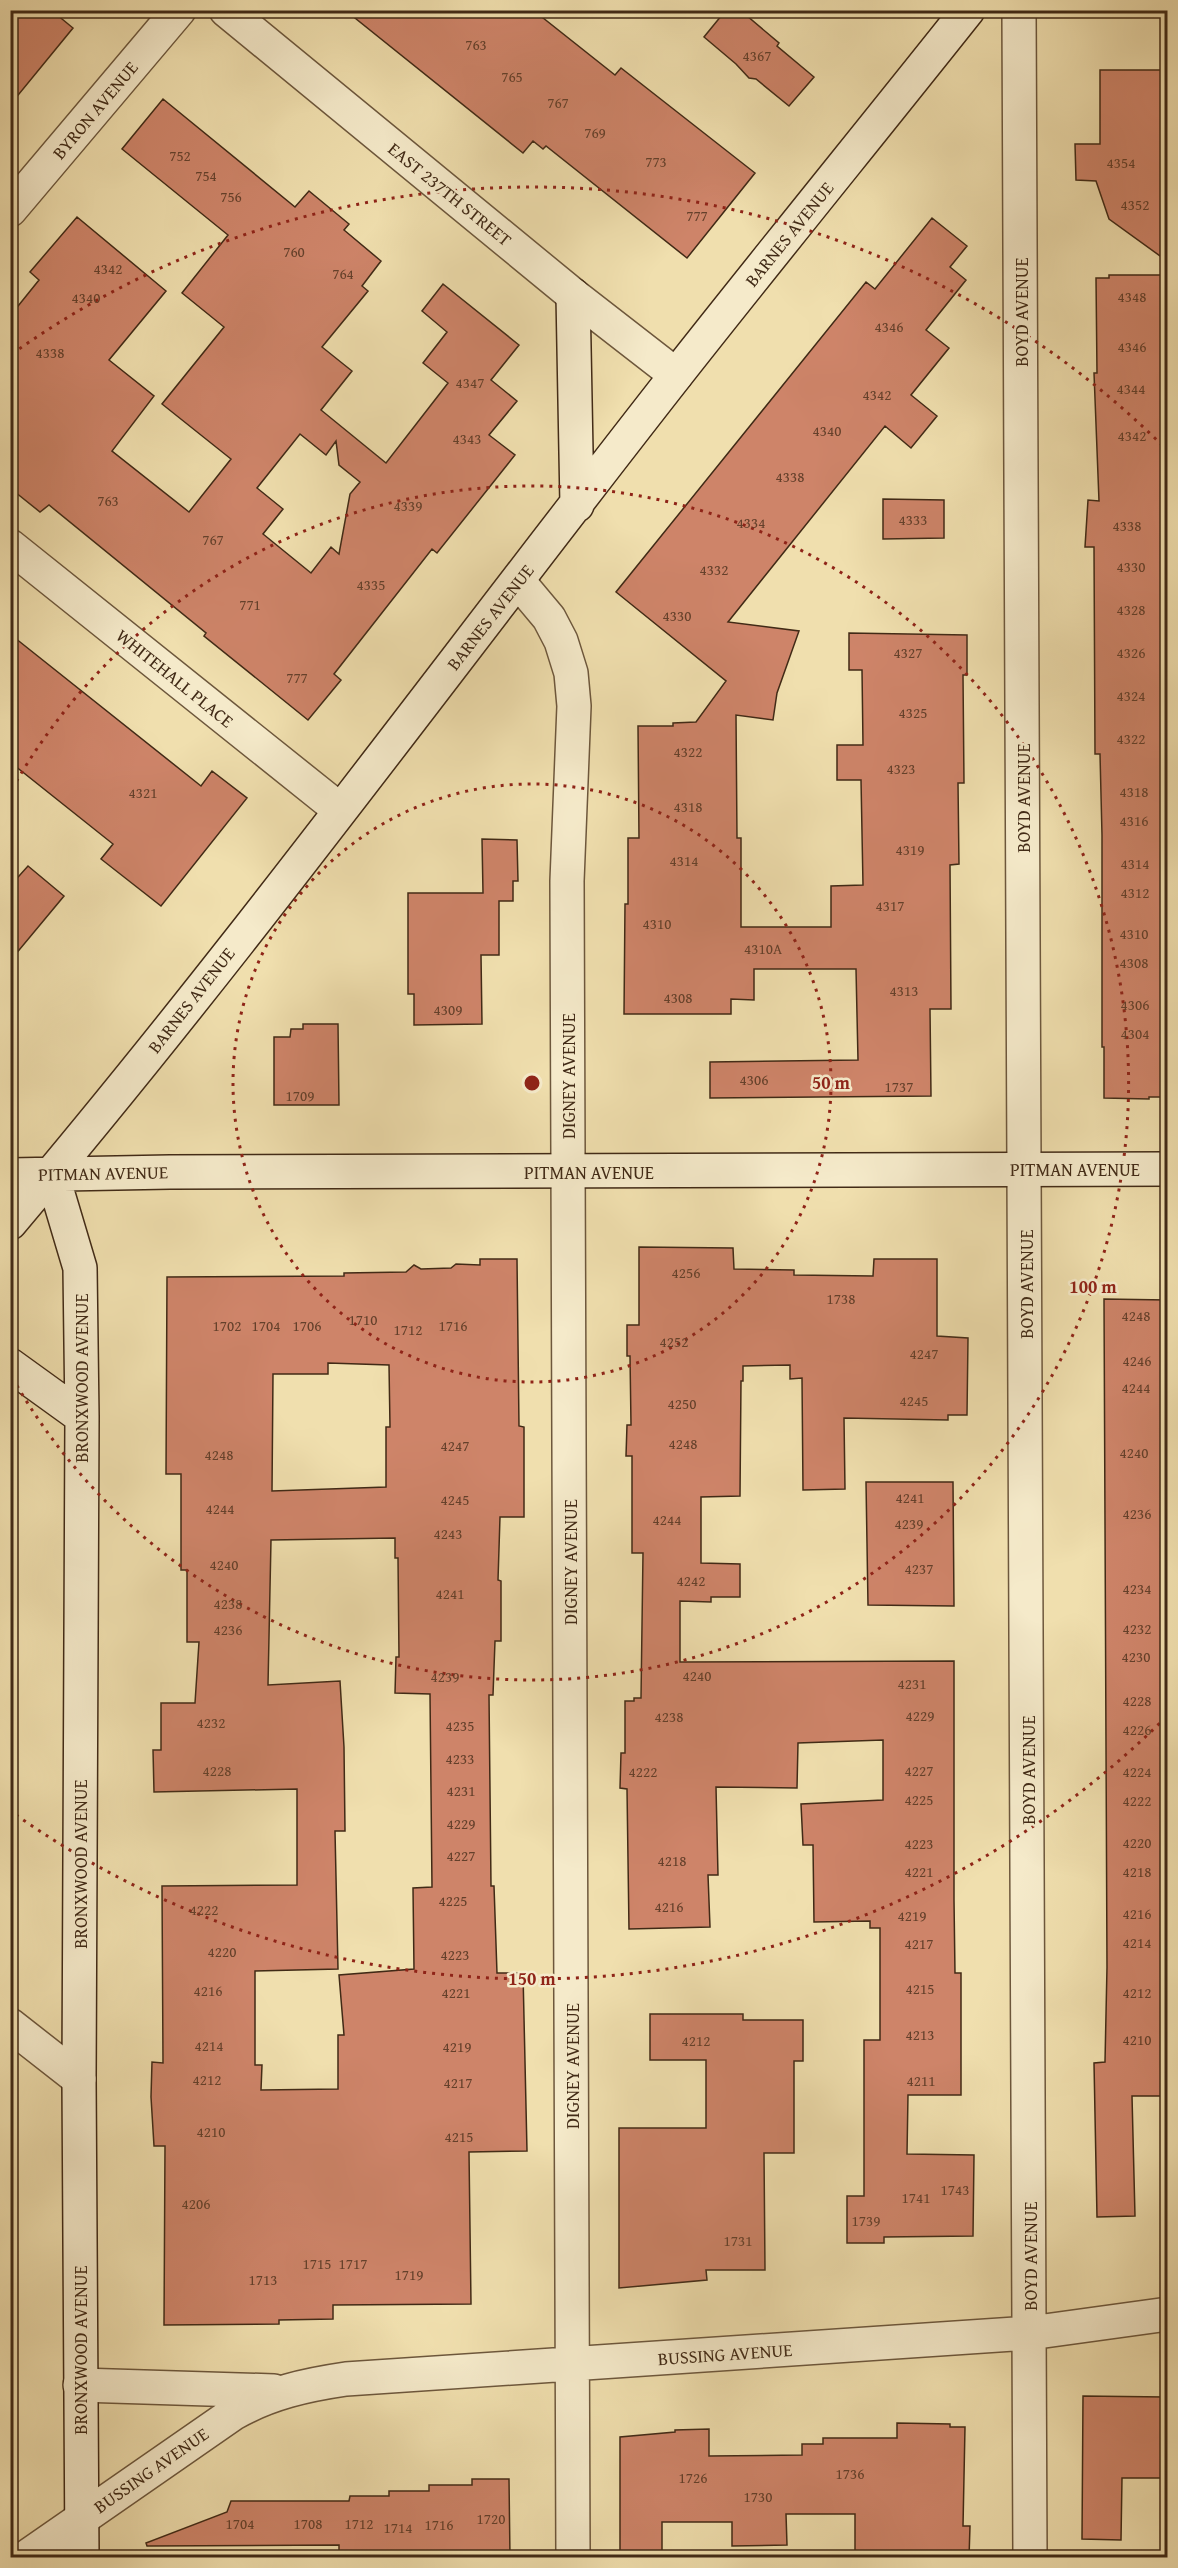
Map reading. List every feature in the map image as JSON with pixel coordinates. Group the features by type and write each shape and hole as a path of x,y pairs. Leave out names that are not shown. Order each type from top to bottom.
{"street":[{"name":"BYRON AVENUE","path":"10,210 179,10"},
{"name":"EAST 237TH STREET","path":"226,10 573,295 676,375"},
{"name":"BARNES AVENUE","path":"10,1222 52,1174 340,810 676,375 968,10"},
{"name":"BOYD AVENUE","path":"1019,10 1030,2558"},
{"path":"573,295 577,505"},
{"name":"WHITEHALL PLACE","path":"10,546 340,810"},
{"name":"DIGNEY AVENUE","path":"519,581 549,618 561,641 571,673 574,706 567,881 573,2558"},
{"name":"PITMAN AVENUE","path":"10,1175 1167,1168"},
{"name":"BRONXWOOD AVENUE","path":"52,1174 80,1268 82,1417 79,2079 82,2558"},
{"path":"10,1365 82,1417"},
{"path":"10,2025 79,2079"},
{"name":"BUSSING AVENUE","path":"80,2385 282,2391 346,2379 1030,2333 1167,2314"},
{"name":"BUSSING AVENUE","path":"25,2558 234,2413 282,2391"}],"building":[{"path":"10,10 51,10 73,28 10,105"},
{"path":"345,10 533,10 615,75 621,68 755,173 687,258 546,146 543,149 533,141 523,153"},
{"path":"726,10 740,10 779,43 777,46 814,77 789,106 756,79 749,78 704,37"},
{"path":"1100,70 1167,70 1167,261 1109,219 1096,181 1076,180 1075,144 1100,144"},
{"path":"163,99 295,207 309,191 349,224 344,230 381,261 362,286 368,291 322,347 352,371 321,410 386,463 448,383 423,363 447,332 422,311 443,284 519,345 491,380 517,401 489,435 515,455 437,553 432,549 334,674 341,680 308,720 49,505 40,512 10,488 10,316 39,280 30,272 77,217 166,291 109,360 154,396 112,451 189,512 231,459 162,404 224,327 182,293 228,235 122,149","holes":["300,434 326,455 336,441 339,465 360,482 350,494 339,554 331,547 311,573 263,534 283,509 257,488"]},
{"path":"932,218 967,246 950,267 966,280 926,330 949,348 911,395 937,416 911,448 885,426 728,622 799,631 777,693 773,720 736,715 737,838 741,838 741,927 831,927 831,886 863,885 861,780 837,780 837,745 863,745 862,670 849,670 849,633 967,635 967,675 963,675 964,783 958,783 959,864 950,865 951,1009 930,1009 931,1096 710,1098 710,1062 858,1060 856,969 754,969 754,1000 731,999 731,1014 624,1014 628,838 639,838 638,726 673,726 673,723 696,722 726,681 616,592 866,282 875,289"},
{"path":"1109,275 1167,275 1167,1048 1165,1048 1165,1097 1149,1097 1149,1099 1104,1098 1102,835 1100,754 1095,754 1094,547 1085,547 1088,500 1099,501 1094,373 1097,373 1096,278 1109,278"},
{"path":"883,499 944,500 944,538 883,539"},
{"path":"10,634 201,786 212,771 247,798 161,906 101,859 113,844 10,762"},
{"path":"482,839 517,840 518,881 513,881 513,901 499,901 499,955 481,955 482,1024 414,1025 414,994 408,994 408,893 483,893"},
{"path":"28,866 64,896 10,961 10,886"},
{"path":"303,1024 338,1024 339,1105 274,1105 274,1037 290,1037 291,1029 303,1029"},
{"path":"639,1247 733,1248 734,1269 794,1270 794,1275 873,1276 874,1259 937,1259 937,1336 968,1338 967,1415 948,1415 948,1420 844,1418 845,1489 803,1490 802,1378 790,1379 790,1365 743,1366 740,1496 701,1497 701,1563 740,1564 740,1597 711,1597 711,1602 680,1601 680,1662 954,1661 955,1973 961,1973 961,2095 908,2095 907,2154 974,2155 973,2236 884,2237 884,2243 847,2243 847,2196 864,2196 864,2040 880,2040 880,1928 870,1928 870,1921 814,1922 813,1845 803,1845 801,1804 883,1800 883,1740 798,1743 797,1788 716,1787 718,1875 708,1875 710,1927 629,1929 627,1789 620,1788 621,1753 625,1753 625,1701 641,1698 643,1553 632,1553 632,1456 626,1456 627,1425 631,1425 627,1325 639,1325"},
{"path":"480,1259 517,1259 519,1426 524,1427 524,1517 500,1517 498,1580 501,1581 501,1641 495,1641 493,1695 489,1695 491,1886 494,1886 497,1973 523,1973 527,2151 469,2152 471,2304 333,2305 333,2319 279,2320 279,2324 164,2325 165,2146 154,2146 151,2097 152,2062 163,2063 162,1886 297,1885 297,1789 154,1792 153,1750 161,1750 161,1703 195,1703 199,1642 187,1642 187,1570 181,1570 181,1474 166,1474 167,1277 344,1276 344,1273 406,1272 414,1265 421,1269 451,1268 456,1264 480,1265","holes":["328,1363 389,1365 390,1427 386,1427 386,1487 272,1491 273,1374 328,1374","395,1538 395,1558 398,1558 399,1657 396,1657 395,1693 430,1694 432,1887 413,1888 414,1969 339,1975 344,2035 338,2035 338,2089 261,2090 262,2065 255,2065 255,1971 338,1969 335,1831 345,1831 340,1681 268,1685 271,1540"]},
{"path":"1104,1299 1167,1300 1167,1397 1163,1397 1162,1500 1167,1501 1167,2055 1161,2055 1162,2096 1132,2096 1135,2216 1097,2217 1094,2063 1105,2062 1107,1967"},
{"path":"866,1482 953,1482 954,1606 868,1605"},
{"path":"650,2014 743,2014 743,2020 803,2020 803,2061 794,2061 794,2153 764,2153 765,2270 706,2270 707,2280 619,2288 619,2128 706,2128 706,2060 650,2060"},
{"path":"1083,2396 1165,2397 1165,2478 1122,2478 1121,2540 1082,2539"},
{"path":"897,2423 950,2424 950,2427 965,2427 963,2526 970,2526 969,2558 855,2558 855,2514 786,2514 787,2545 732,2546 732,2522 662,2522 662,2558 620,2558 620,2437 675,2432 675,2430 709,2429 709,2456 802,2455 802,2444 823,2444 823,2438 897,2438"},
{"path":"472,2479 509,2479 510,2558 339,2558 339,2545 147,2546 146,2543 227,2512 231,2501 349,2501 350,2496 389,2496 389,2491 429,2491 429,2485 472,2485"}]}
